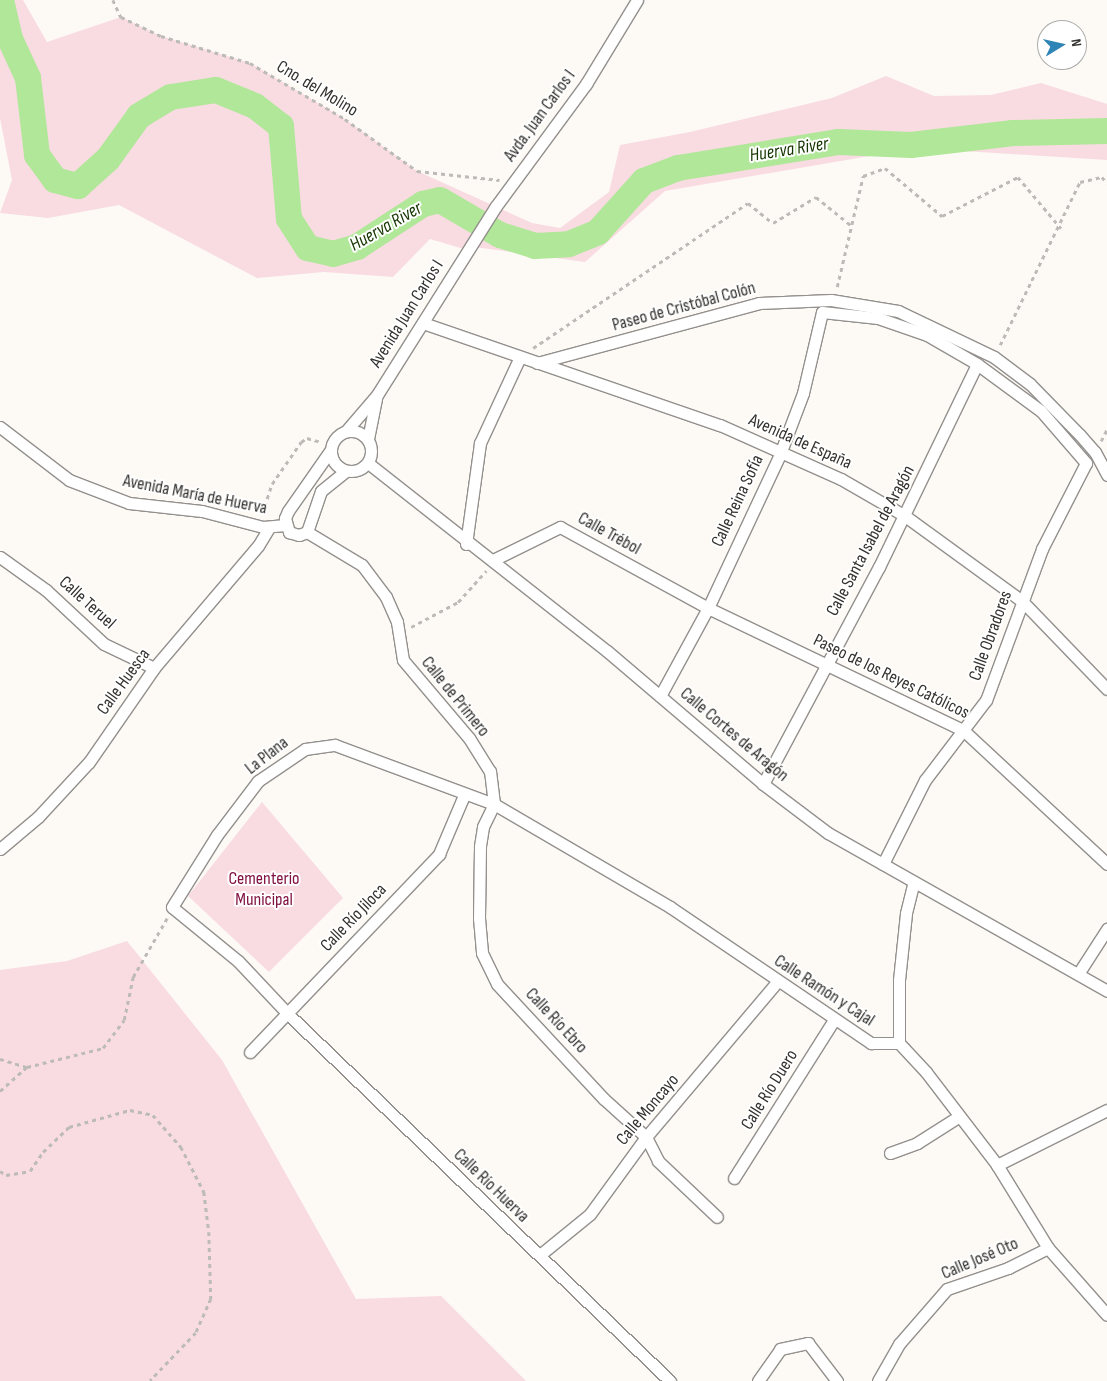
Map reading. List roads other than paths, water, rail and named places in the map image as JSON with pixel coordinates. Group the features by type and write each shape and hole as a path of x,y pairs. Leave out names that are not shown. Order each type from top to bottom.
{"street":[{"name":"Avda. Juan Carlos I","path":"467,250 496,206 586,84 637,0"},
{"name":"Avenida Juan Carlos I","path":"346,431 377,395 467,250"},
{"name":"Paseo de Cristóbal Colón","path":"537,363 759,303 831,300 898,311 994,357 1055,407 1095,452 1107,475"},
{"name":"Calle Reina Sofía","path":"660,696 708,608 780,454 803,393 822,312 878,318 927,334 977,364"},
{"name":"Avenida de España","path":"423,323 720,425 780,454 841,479 905,516 1022,601 1107,689"},
{"path":"466,544 480,443 520,357"},
{"name":"Calle Obradores","path":"883,864 925,780 986,700 1042,549 1086,463 1041,410 977,364"},
{"name":"Calle Santa Isabel de Aragón","path":"763,784 905,516 977,364"},
{"name":"Avenida Juan Carlos I","path":"368,440 377,395"},
{"name":"Avenida María de Huerva","path":"0,427 69,480 129,503 202,511 264,527 285,524"},
{"path":"285,524 288,511 330,451 337,436 346,431 354,431 368,440 372,451 368,463 358,471 346,471 333,462 330,451"},
{"name":"Calle Cortes de Aragón","path":"368,463 466,544 493,560 660,696 763,784 828,833 1107,991"},
{"path":"307,532 321,491 346,471"},
{"name":"Calle de Primero","path":"285,524 294,534 307,532 353,558 370,573 393,610 403,660 469,738 490,771 494,804"},
{"name":"Calle Huesca","path":"0,849 38,817 89,762 154,668 258,546 264,527"},
{"name":"Calle Trébol","path":"493,560 560,527 708,608"},
{"name":"Calle Teruel","path":"0,557 46,590 104,644 154,668"},
{"name":"Paseo de los Reyes Católicos","path":"708,608 963,730 1107,864"},
{"name":"La Plana","path":"172,907 217,835 258,781 304,749 335,745 464,795 494,804"},
{"name":"Calle Río Jiloca","path":"250,1052 439,854 464,795"},
{"name":"Calle Ramón y Cajal","path":"494,804 670,907 777,982 870,1042 899,1043"},
{"name":"Calle Río Ebro","path":"494,804 483,827 480,847 482,953 498,984 604,1099 646,1137 658,1161 718,1217"},
{"path":"914,882 906,913 900,970 899,1043 926,1072 958,1117 997,1165 1048,1248 1107,1315"},
{"name":"Calle Río Huerva","path":"172,907 238,961 288,1014 512,1231 541,1254 670,1381"},
{"path":"1078,974 1107,929"},
{"name":"Calle Moncayo","path":"541,1254 590,1214 646,1137 777,982"},
{"name":"Calle Río Duero","path":"734,1178 834,1020"},
{"path":"997,1165 1107,1110"},
{"path":"890,1154 917,1143 958,1117"},
{"name":"Calle José Oto","path":"878,1381 913,1325 947,1289 1008,1268 1048,1248"},
{"path":"758,1381 780,1349 808,1343 837,1381"}],"waterway":[{"name":"Huerva River","path":"1,0 10,39 28,78 37,155 55,180 78,186 108,159 139,116 171,97 216,90 255,106 281,126 289,219 308,248 333,254 357,247 423,204 440,200 500,235 535,246 569,244 598,232 644,181 678,168 839,142 911,145 1013,133 1107,131"}],"park label":[{"name":"Cementerio Municipal","path":"264,890"}]}
